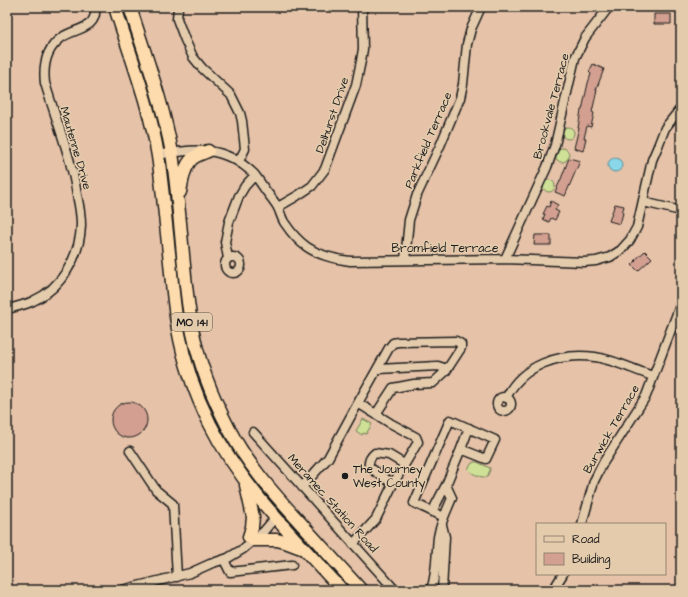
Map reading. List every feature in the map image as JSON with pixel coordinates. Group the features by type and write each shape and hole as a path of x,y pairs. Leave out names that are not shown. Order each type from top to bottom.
{"highway":[{"name":"MO 141","path":"115,7 148,112 157,155 178,329 191,378 199,401 222,446 246,482 275,518 342,590"},
{"name":"MO 141","path":"130,7 162,110 172,152 189,308 195,339 217,406 241,450 256,471 287,508 361,590"},
{"path":"178,201 183,177 189,162 198,155 208,151"},
{"path":"246,482 252,517 251,539 277,540 304,549"}],"street":[{"name":"Mautenne Drive","path":"7,309 21,306 33,301 49,291 68,270 79,243 81,225 80,208 73,174 45,83 44,74 47,56 55,44 61,37 92,23 96,11 95,7"},
{"path":"178,7 177,19 193,57 202,68 231,95 240,113 245,149 239,161"},
{"name":"Delhurst Drive","path":"278,207 312,186 326,169 356,85 363,49 362,7"},
{"name":"Parkfield Terrace","path":"405,260 409,220 417,195 460,98 467,44 471,29 481,7"},
{"name":"Brookvale Terrace","path":"505,259 547,167 555,145 575,58 585,38 609,7"},
{"name":"Bromfield Terrace","path":"157,155 198,150 229,156 239,161 254,175 278,207 284,222 296,238 306,247 320,254 334,258 350,261 505,259 584,262 596,261 610,257 621,250 630,240 637,227 652,160 665,128 681,108"},
{"path":"228,258 225,242 229,222 239,196 254,175"},
{"path":"643,202 681,211"},
{"name":"Burwick Terrace","path":"582,523 594,481 603,463 646,396 681,303"},
{"path":"302,487 328,458 393,343 456,341 461,344 461,348 447,369 433,383 414,384 393,388 376,414"},
{"path":"506,398 513,385 526,373 535,367 563,357 596,357 609,360 653,376"},
{"path":"378,369 438,366 447,369"},
{"path":"353,544 376,519 393,484 418,442 416,438 358,403"},
{"path":"442,590 445,537 443,521 432,512 414,503 450,420 495,440 486,459 461,449"},
{"path":"432,512 446,485 469,428"},
{"name":"Meramec Station Road","path":"253,432 395,590"},
{"path":"130,450 156,490 173,504 177,577"},
{"path":"393,484 369,467 368,463 371,457 375,453 389,455 404,464"},
{"path":"432,590 436,570 438,536 452,498 446,485"},
{"path":"122,590 155,586 210,564 264,531 275,518 287,508"},
{"path":"210,564 224,560 243,549 251,539"},
{"path":"224,560 230,572 292,565"},
{"path":"553,590 562,575"}],"green space":[{"path":"568,127 572,129 574,133 572,137 568,139 564,137 562,133 564,129"},
{"path":"562,148 567,150 569,155 567,160 562,162 557,160 555,155 557,150"},
{"path":"551,180 554,181 554,191 547,192 544,191 543,184 544,181"},
{"path":"363,419 372,424 366,434 363,433 362,435 356,431"},
{"path":"474,462 490,468 487,477 477,475 468,469"}],"water":[{"path":"615,158 620,160 622,165 620,170 615,172 610,170 608,165 610,160"}],"building":[{"path":"654,14 671,14 671,24 654,24"},
{"path":"593,64 604,69 596,90 592,112 594,113 591,127 587,126 583,151 574,148 579,128 581,110 591,74 589,72"},
{"path":"569,158 580,161 565,196 555,192"},
{"path":"551,201 558,205 555,210 559,212 555,220 551,218 549,222 543,219 545,214 543,214 547,206 549,207"},
{"path":"615,204 624,206 620,224 609,221"},
{"path":"535,235 551,235 551,245 534,245"},
{"path":"645,251 652,258 638,271 632,265 636,261 635,260"},
{"path":"133,402 142,407 146,413 146,427 142,433 133,438 125,438 116,433 112,427 111,416 116,407 122,403"}],"place":[{"name":"The Journey West County","path":"345,476"}]}
